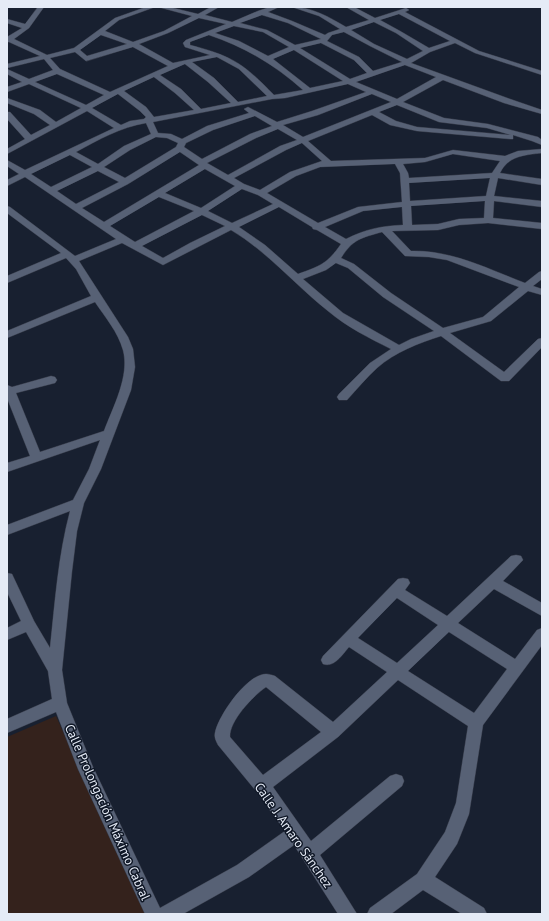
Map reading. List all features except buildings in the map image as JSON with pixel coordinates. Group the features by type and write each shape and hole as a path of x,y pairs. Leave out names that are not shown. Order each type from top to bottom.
{"street":[{"path":"8,39 27,27 41,7"},
{"path":"7,66 76,50 117,19 152,7"},
{"path":"161,7 265,31 295,47 349,82 442,120 488,126 538,141"},
{"path":"76,50 86,59 135,44 176,27 216,7"},
{"path":"272,97 253,77 230,60 187,46 186,43 232,23 276,7"},
{"path":"295,7 321,15 372,45 442,77 542,112"},
{"path":"349,7 398,32 428,51"},
{"path":"269,58 295,47 324,39 330,34 402,11 477,52 542,74"},
{"path":"260,12 290,22 324,39 352,55 368,67 372,75"},
{"path":"7,21 27,27"},
{"path":"176,27 234,40 269,58 309,91"},
{"path":"100,32 135,44 156,54 173,66"},
{"path":"8,39 39,52 46,57 57,71 110,95"},
{"path":"7,183 133,122 178,116 236,103 285,96 349,82 407,62 428,51 455,40"},
{"path":"7,152 110,95 173,66 186,61 218,55"},
{"path":"186,61 211,80 236,103 303,140 328,163"},
{"path":"7,71 28,83 104,116 120,128"},
{"path":"7,90 57,71"},
{"path":"156,75 178,91 199,111"},
{"path":"228,178 283,148 397,102 442,77"},
{"path":"119,91 143,109 149,119 155,135"},
{"path":"104,226 158,194 203,164 253,136 372,92"},
{"path":"7,100 37,112 55,125"},
{"path":"373,112 393,123 417,129 538,141"},
{"path":"7,114 30,139"},
{"path":"76,207 125,182 181,145 210,128 256,114"},
{"path":"538,141 542,133"},
{"path":"50,190 97,168 128,148 155,135 168,136 203,164 241,186 261,192 316,227 346,243"},
{"path":"261,192 293,174 319,164 425,160 453,152 507,159 521,154 542,151"},
{"path":"71,152 97,168 125,182"},
{"path":"488,220 494,175 507,159"},
{"path":"398,161 404,173 408,228"},
{"path":"7,162 123,239 163,262 193,245 278,204"},
{"path":"404,181 494,175 542,182"},
{"path":"135,246 202,211 241,186"},
{"path":"158,194 202,211 232,226 252,239 337,313 365,332 399,349"},
{"path":"316,227 361,209 407,204 491,198 542,204"},
{"path":"7,209 70,257 80,268 123,337 130,358 130,367 125,390 110,433 95,469 78,503 65,571 55,670"},
{"path":"296,278 323,268 335,259 346,243 362,235 385,229 438,227 459,222 488,220 542,226"},
{"path":"385,229 408,254 434,254 467,262 526,287 542,292"},
{"path":"7,280 123,239"},
{"path":"335,259 351,266 387,295 506,378 542,341"},
{"path":"343,397 374,365 399,349 415,341 487,319 542,274"},
{"path":"7,335 97,297"},
{"path":"36,457 8,391 52,380"},
{"path":"7,468 110,433"},
{"path":"7,530 78,503"},
{"path":"262,786 333,732 516,560"},
{"name":"Calle Prolongación Máximo Cabral","path":"7,578 28,624 55,670 60,704 86,769 154,914"},
{"path":"494,582 542,610"},
{"path":"328,660 399,587 449,624 517,668"},
{"path":"7,634 28,624"},
{"path":"376,914 423,880 451,838 461,814 476,723 542,634"},
{"path":"348,639 476,723"},
{"name":"Calle J. Amaro Sánchez","path":"333,732 270,681 266,680 260,682 230,715 221,732 223,740 262,786 296,833 348,914"},
{"path":"7,726 60,704"},
{"path":"309,853 396,781"},
{"path":"166,914 243,872 296,833"},
{"path":"423,880 478,914"}],"shaded area":[{"path":"56,716 145,914 7,914 7,737"}]}
